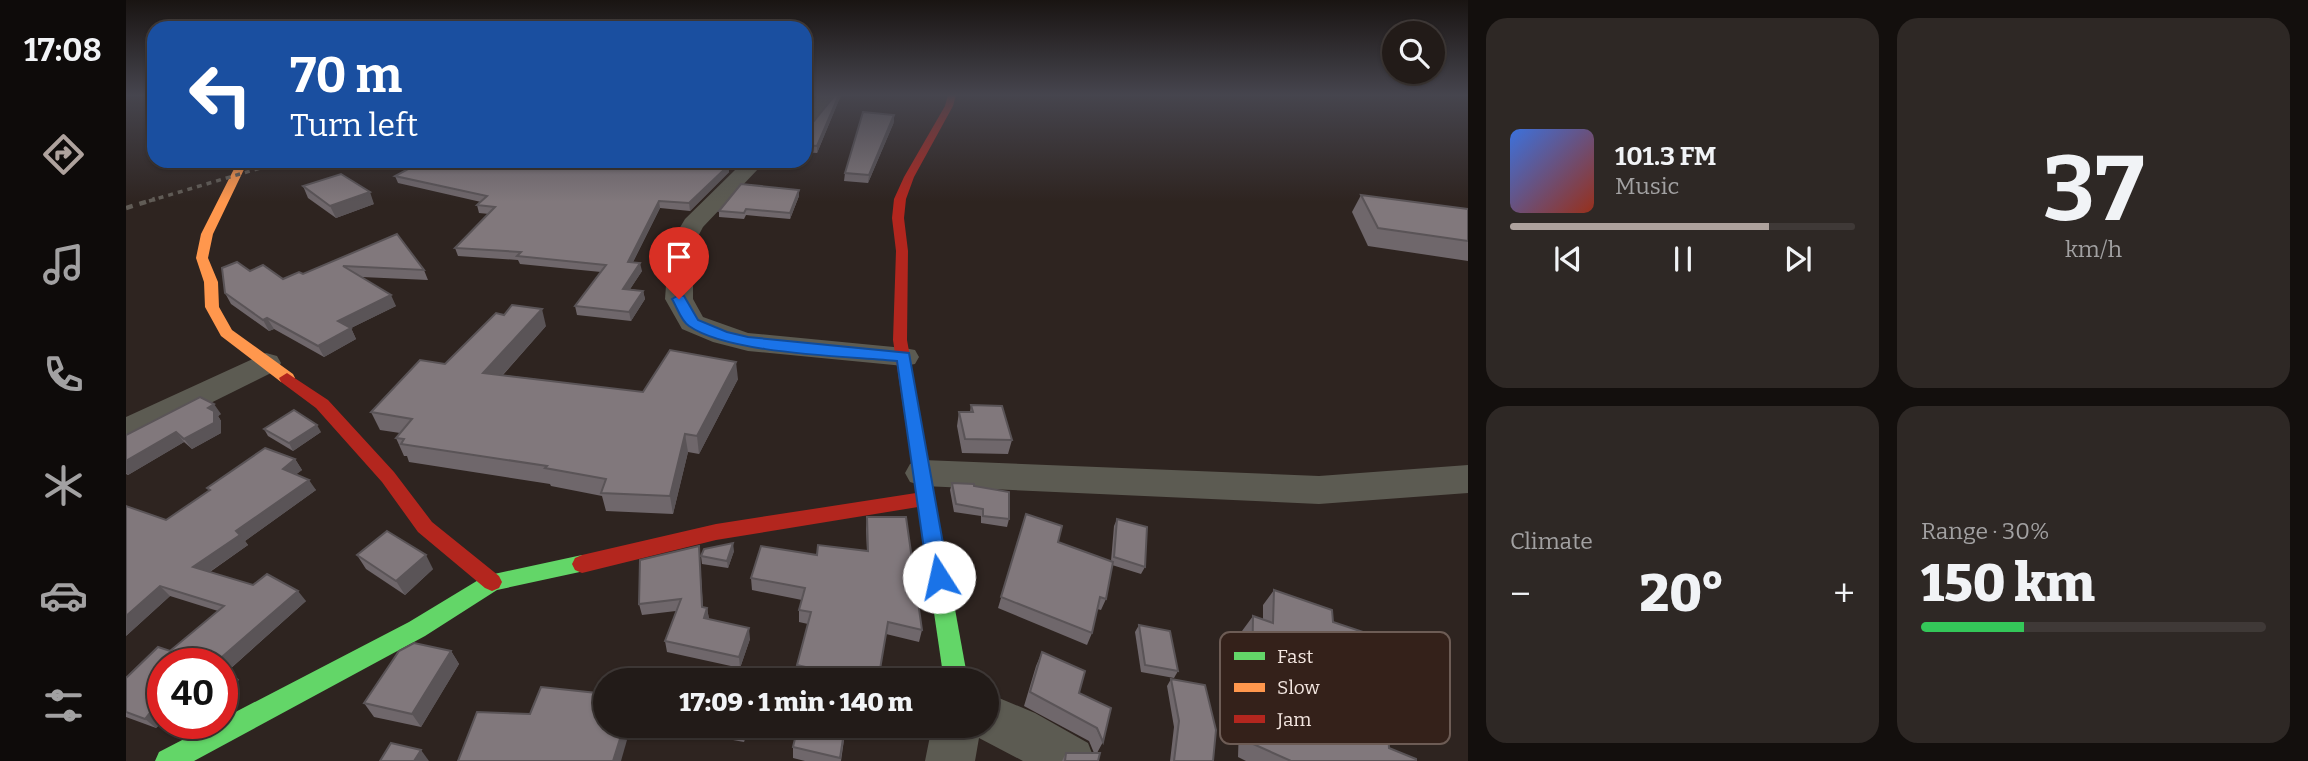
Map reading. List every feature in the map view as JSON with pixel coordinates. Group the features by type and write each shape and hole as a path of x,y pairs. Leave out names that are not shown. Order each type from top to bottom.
{"street":[{"path":"935,131 909,177 901,199 898,218 902,251 900,340 954,668"},
{"path":"240,168 208,234 202,258 211,282 212,307 226,333 322,404 388,477 425,527 492,582"},
{"path":"755,168 694,223 681,246 679,299 692,323 723,336 748,342 904,356"},
{"path":"126,432 266,363"},
{"path":"167,761 417,629 492,582 517,579 716,531 924,486 1319,490 1468,479"},
{"path":"999,722 1018,730 1070,761"},
{"path":"950,761 955,738"}],"building":[{"path":"812,131 824,131 817,146 812,146"},
{"path":"858,131 888,131 869,175 845,173"},
{"path":"410,168 726,168 689,203 659,201 628,262 640,263 623,289 643,291 629,312 575,306 606,265 517,256 521,252 455,248 495,207 477,205 487,196 395,176"},
{"path":"341,174 370,192 330,206 303,186"},
{"path":"741,184 799,190 790,213 746,209 744,213 719,211"},
{"path":"1361,195 1468,209 1468,241 1378,228"},
{"path":"397,234 424,270 343,266 391,295 338,321 351,328 318,346 267,318 263,320 225,293 222,268 237,262 250,271 263,265 283,279 299,272 303,274"},
{"path":"512,305 542,309 483,373 643,392 670,350 736,362 697,436 685,434 670,496 601,493 606,479 545,468 547,466 401,444 404,439 396,438 412,419 371,412 420,360 445,364 496,313 504,315"},
{"path":"200,397 214,404 208,408 214,411 214,423 184,439 176,432 126,461 126,435"},
{"path":"971,405 1002,406 1012,440 965,439 959,412 973,412"},
{"path":"294,410 317,425 289,443 264,429"},
{"path":"265,448 295,459 283,469 309,480 236,531 240,535 193,567 253,585 267,574 298,591 232,648 174,648 224,606 160,586 126,616 126,506 166,520 210,490 207,488"},
{"path":"952,483 974,484 1009,492 1009,519 983,516 983,509 956,504"},
{"path":"1026,514 1062,526 1058,542 1113,562 1106,599 1100,597 1092,633 1001,597"},
{"path":"867,517 906,517 922,630 888,622 880,668 810,668 797,665 811,612 799,610 805,588 751,578 761,546 817,555 818,545 868,551"},
{"path":"1117,519 1147,527 1145,567 1114,557"},
{"path":"387,531 426,555 396,581 357,555"},
{"path":"733,543 727,561 701,556 704,549"},
{"path":"699,546 702,607 707,608 704,618 749,628 739,657 665,641 681,599 639,604 640,560"},
{"path":"1274,590 1332,610 1333,622 1363,632 1253,632 1253,616 1273,623"},
{"path":"1139,625 1170,631 1178,671 1145,665"},
{"path":"414,643 451,651 412,714 364,703 399,651"},
{"path":"1042,652 1085,671 1079,693 1111,708 1103,742 1097,728 1030,692"},
{"path":"147,658 145,719 126,712 126,678"},
{"path":"1171,679 1205,685 1216,730 1213,761 1174,761 1179,721"},
{"path":"541,687 593,693 593,738 620,738 613,761 458,761 477,712 530,714"},
{"path":"795,738 843,738 840,758 793,747"},
{"path":"391,743 421,750 414,761 380,761"},
{"path":"1253,744 1389,744 1389,748 1416,759 1416,761 1291,761"},
{"path":"1066,753 1100,753 1098,761 1065,761"}],"railway":[{"path":"149,201 260,168"},
{"path":"126,208 155,199"}],"traffic: fast":[{"path":"168,761 417,629 492,582 582,564"},
{"path":"937,565 954,668"}],"traffic: slow":[{"path":"240,168 207,234 202,258 211,282 212,307 226,333 287,378"}],"traffic: jam":[{"path":"935,131 909,177 900,199 898,218 902,251 900,340 937,565"},
{"path":"287,378 322,404 388,477 425,527 492,582"},
{"path":"582,564 716,532 926,499"}],"route":[{"path":"679,299 692,323 723,336 748,342 904,356 939,577"}]}
